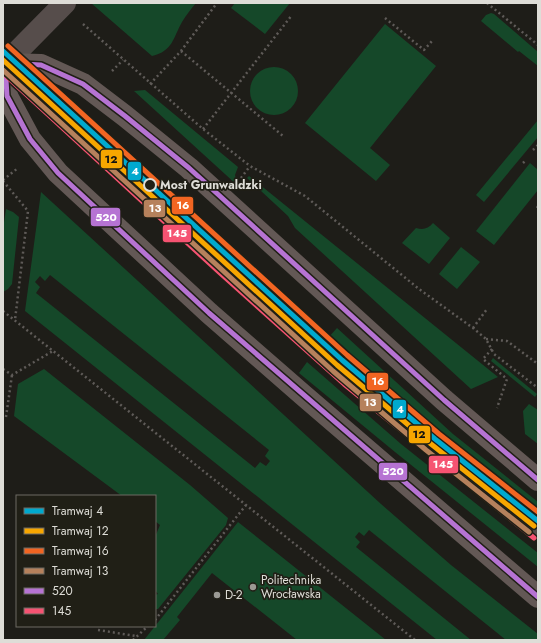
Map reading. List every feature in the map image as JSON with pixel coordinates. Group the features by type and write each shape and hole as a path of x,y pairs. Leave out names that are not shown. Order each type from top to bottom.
{"main road":[{"path":"538,480 444,400 320,289 189,168 125,116 83,84 41,65 4,64 7,96 30,139 58,173 209,313 538,597"}],"street":[{"path":"4,64 65,3"}],"lane":[{"path":"4,64 220,263 349,379 538,533"}],"path":[{"path":"150,84 181,51 217,3"},
{"path":"487,3 538,46"},
{"path":"203,129 292,15"},
{"path":"385,18 424,50 432,41"},
{"path":"79,21 203,129 250,166 304,196 419,289 486,339 494,354 538,388"},
{"path":"181,51 283,136"},
{"path":"110,73 123,60"},
{"path":"534,150 538,145"},
{"path":"523,163 526,160"},
{"path":"15,320 28,211 3,181 20,166"},
{"path":"472,328 487,309"},
{"path":"3,310 415,640"},
{"path":"486,339 507,341 538,364"},
{"path":"492,349 483,359 507,380 494,413"},
{"path":"12,375 53,351"},
{"path":"3,368 12,375"},
{"path":"6,417 12,375"},
{"path":"156,618 246,505"},
{"path":"133,640 147,627"},
{"path":"98,630 136,636"}],"green space":[{"path":"91,3 196,3 184,19 172,43 164,51 152,56"},
{"path":"235,3 290,3 265,34 231,8"},
{"path":"491,13 538,52 538,66 519,51 518,52 481,21 486,15"},
{"path":"385,24 436,66 370,148 390,165 376,181 305,123"},
{"path":"274,67 283,69 291,74 296,82 298,91 296,100 291,108 283,113 274,115 265,113 257,108 252,100 250,91 252,82 257,74 265,69"},
{"path":"145,90 238,167 235,175 237,185 134,91"},
{"path":"538,120 538,137 484,202 476,195"},
{"path":"530,163 538,170 538,190 494,245 476,231"},
{"path":"249,176 498,377 471,389 295,228 288,216 247,178"},
{"path":"41,192 381,504 451,565 538,634 538,640 506,640 369,530 364,536 359,532 355,537 360,542 356,547 471,640 437,640 25,311","holes":["50,275 269,450 265,456 270,461 266,466 260,462 255,468 36,293 40,287 35,282 40,276 45,281"]},
{"path":"6,209 19,217 12,284 3,292 3,229"},
{"path":"433,223 450,238 429,264 402,243 416,228 421,229 429,227"},
{"path":"461,247 480,262 457,289 439,274"},
{"path":"337,328 453,434 538,502 538,512 423,420 327,339"},
{"path":"493,358 537,394 535,397 491,361"},
{"path":"307,362 401,444 538,553 538,567 299,373"},
{"path":"44,369 190,485 228,518 226,525 158,609 156,609 156,595 158,594 156,591 156,535 160,525 156,522 156,495 121,495 14,416 18,384"},
{"path":"529,404 538,410 538,444 525,434 523,411"},
{"name":"Politechnika Wrocławska","path":"238,522 386,640 297,640 212,573 177,617 180,620 163,640 144,640 154,627 156,627 156,625"}],"tram line":[{"name":"16","path":"8,46 347,355 439,434 538,512"},
{"name":"4","path":"3,51 342,360 435,439 538,521"},
{"name":"12","path":"3,60 337,365 431,444 534,526"},
{"name":"13","path":"3,70 333,371 426,450 529,532"}],"transit line":[{"name":"520","path":"3,63 5,64 7,96 30,139 58,173 209,313 538,597"},
{"name":"520","path":"3,63 41,65 83,84 125,116 189,168 444,400 538,480"},
{"name":"145","path":"3,73 220,273 344,384 534,538"}],"place":[{"name":"Most Grunwaldzki","path":"150,185"},
{"name":"Politechnika Wrocławska","path":"253,587"},
{"name":"D-2","path":"217,595"}]}
